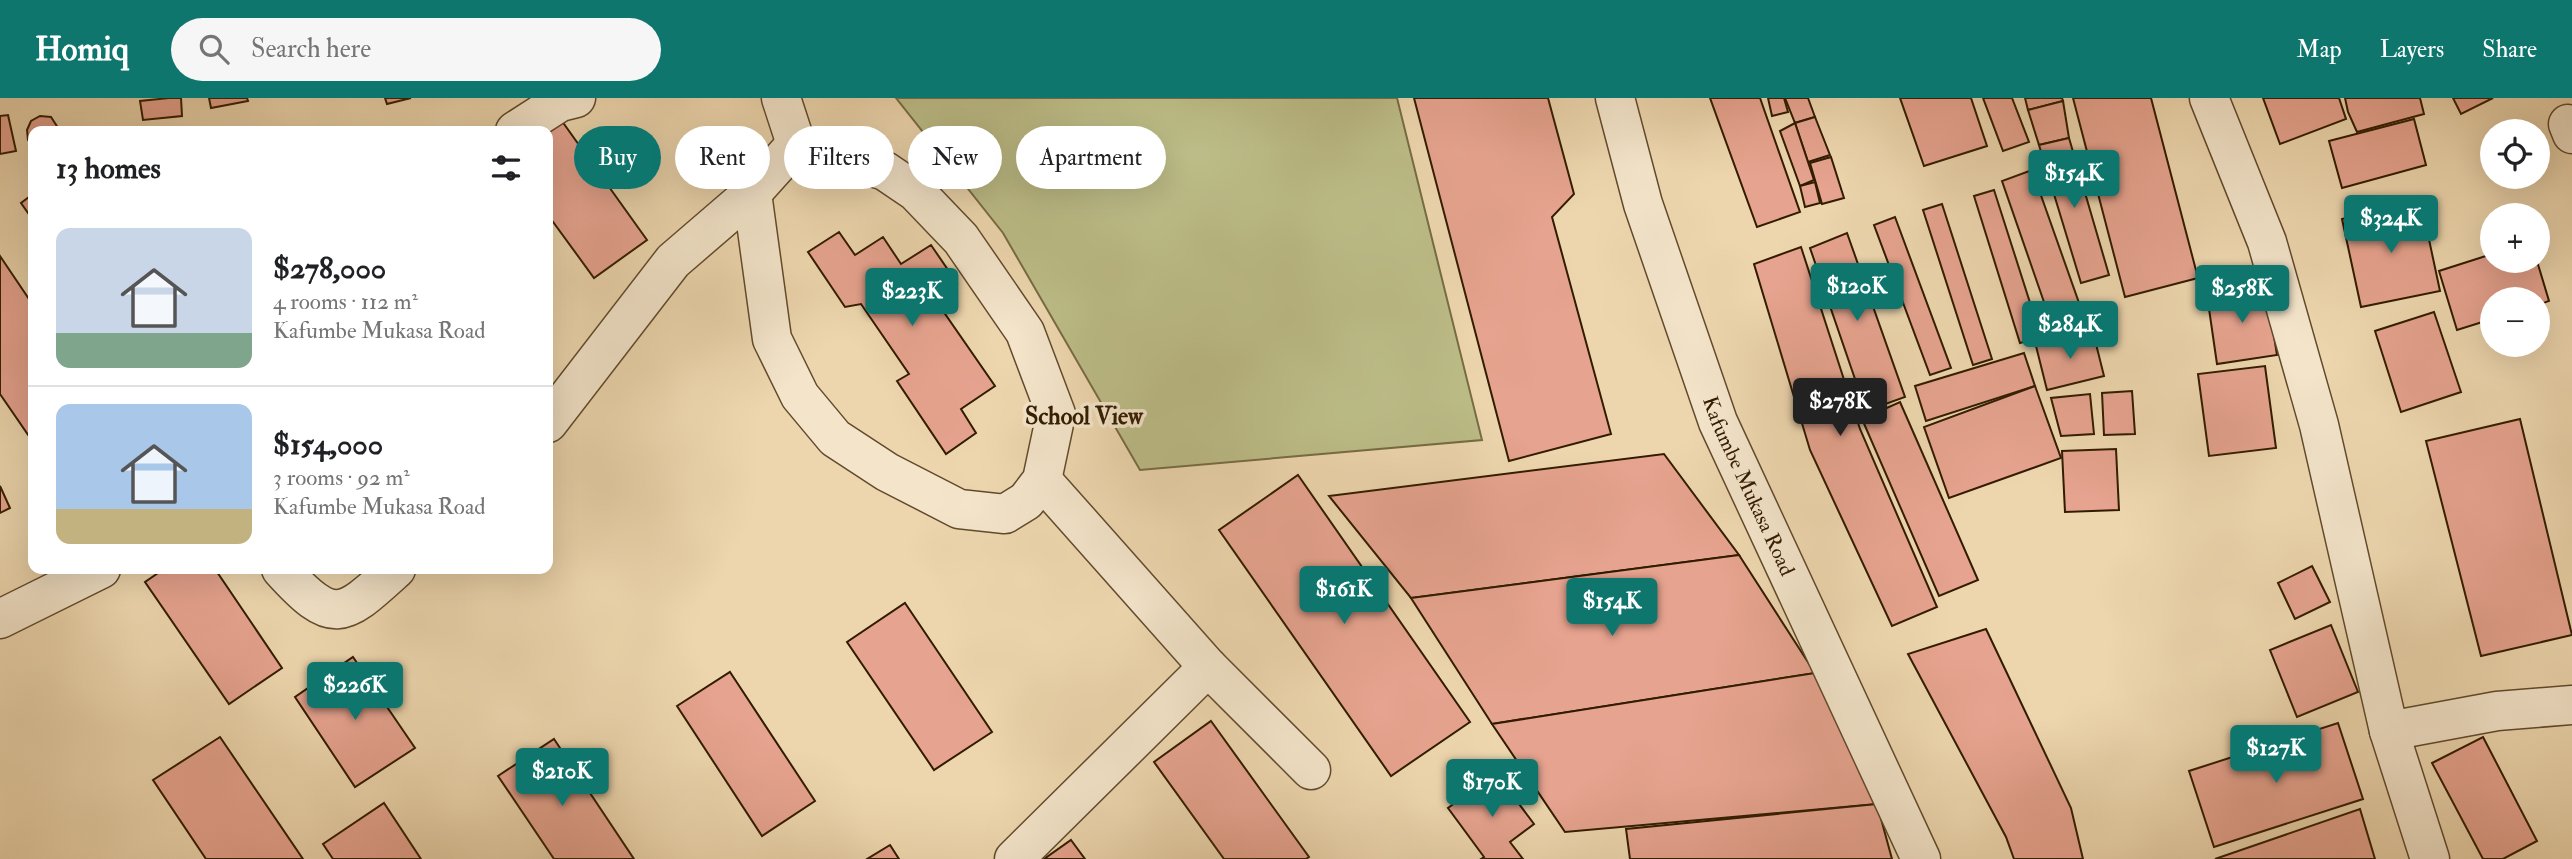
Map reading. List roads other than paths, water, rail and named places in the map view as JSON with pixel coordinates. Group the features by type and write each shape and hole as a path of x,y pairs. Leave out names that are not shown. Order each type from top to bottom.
{"street":[{"path":"523,126 560,102 576,98"},
{"path":"780,98 790,126"},
{"name":"Kafumbe Mukasa Road","path":"1615,98 1643,204 1718,422 1921,859"},
{"path":"2209,98 2267,242 2319,425 2389,731 2430,859"},
{"path":"553,417 673,261 752,193 784,157"},
{"path":"752,193 772,339 800,396 835,438 887,472 959,509 1005,514 1026,501 1042,480 1056,414 1025,332 961,239 916,192 894,177"},
{"path":"1042,480 1208,667 1311,770"},
{"path":"0,619 91,574"},
{"path":"286,574 327,609 340,611 358,604 391,574"},
{"path":"1014,859 1208,667"},
{"path":"2389,731 2497,711 2572,705"}],"district":[{"name":"School View","path":"1084,416"}]}
